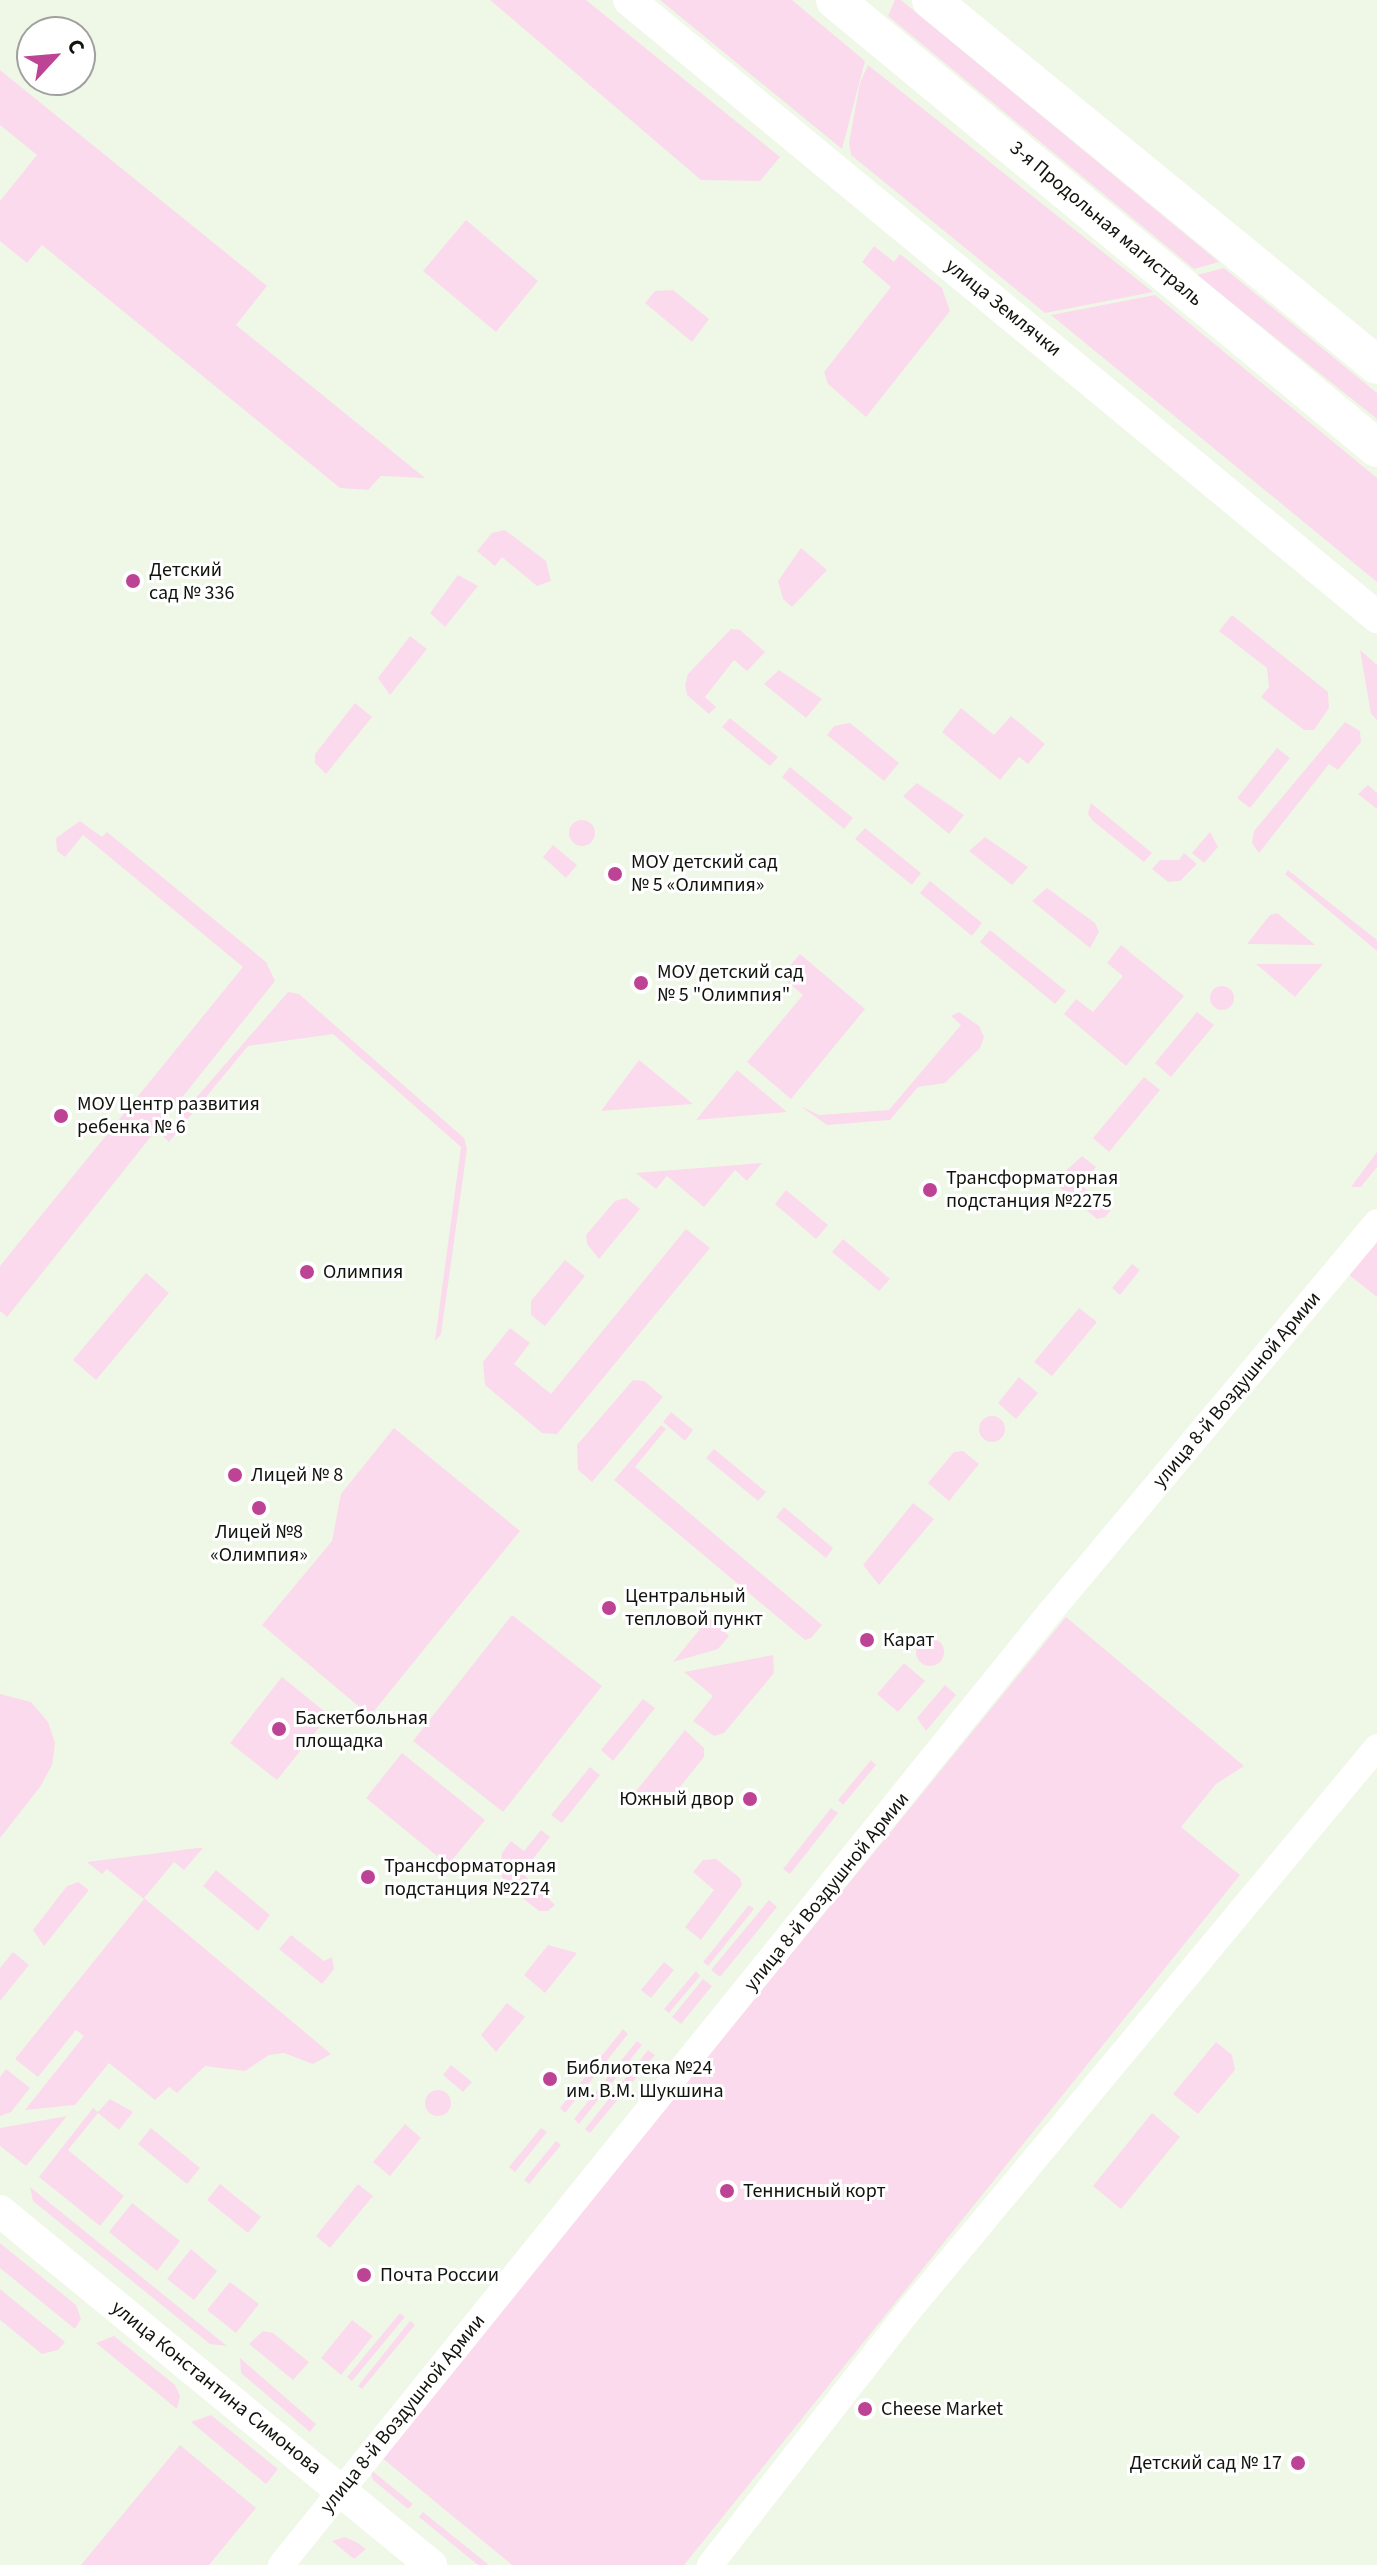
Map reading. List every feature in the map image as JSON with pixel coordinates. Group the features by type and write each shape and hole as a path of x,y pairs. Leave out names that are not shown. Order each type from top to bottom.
{"highway":[{"name":"3-я Продольная магистраль","path":"835,0 1377,448"},
{"path":"931,0 1377,365"}],"main road":[{"name":"улица Землячки","path":"629,0 1377,617"},
{"name":"улица Константина Симонова","path":"0,2211 431,2565"}],"street":[{"name":"улица 8-й Воздушной Армии","path":"281,2565 1052,1610 1377,1222"},
{"path":"710,2565 906,2314 1377,1747"}],"shaded area":[{"path":"490,0 586,0 780,157 760,181 701,180"},
{"path":"660,0 792,0 865,61 842,149"},
{"path":"895,0 901,0 1219,262 1194,269 888,16"},
{"path":"868,65 1153,292 1045,313 851,155 849,143 860,83"},
{"path":"0,70 16,83 16,96 32,96 267,286 236,325 425,478 381,476 368,490 340,488 42,245 27,263 0,241 0,201 37,155 0,125"},
{"path":"466,220 538,281 496,332 423,271"},
{"path":"874,246 894,262 900,254 942,288 950,311 866,417 828,384 824,372 891,287 862,262"},
{"path":"1224,268 1377,393 1377,419 1197,275"},
{"path":"673,290 709,319 692,342 645,303 655,291"},
{"path":"1155,295 1377,478 1377,582 1051,315"},
{"path":"505,530 546,561 551,581 537,586 502,557 495,566 477,551 492,533"},
{"path":"801,548 827,570 792,607 783,599 778,581"},
{"path":"458,575 478,586 445,627 430,613"},
{"path":"1232,615 1328,692 1329,708 1314,730 1304,730 1261,697 1269,687 1267,668 1219,631"},
{"path":"731,629 740,630 765,652 747,671 734,660 705,697 716,707 709,714 687,695 685,685 688,674"},
{"path":"410,636 427,649 390,695 378,678"},
{"path":"1360,650 1377,665 1377,720 1371,714"},
{"path":"779,670 822,699 806,718 764,684"},
{"path":"355,703 372,717 326,774 315,763 315,754"},
{"path":"961,708 994,735 1011,716 1045,744 1028,764 1019,757 1000,780 942,732"},
{"path":"730,718 778,757 770,766 722,727"},
{"path":"1345,722 1360,731 1361,742 1338,770 1329,764 1259,853 1252,843 1254,831"},
{"path":"850,723 899,763 884,781 827,735 834,726"},
{"path":"1277,748 1290,758 1250,808 1237,798"},
{"path":"790,767 853,818 844,829 782,777"},
{"path":"917,783 964,815 949,834 903,796"},
{"path":"1368,785 1377,793 1377,809 1358,794"},
{"path":"1091,803 1152,853 1144,862 1093,821 1088,814"},
{"path":"582,820 591,824 595,833 591,842 582,846 573,842 569,833 573,824"},
{"path":"80,821 102,837 107,832 266,962 275,981 7,1317 0,1311 0,1266 243,967 83,835 65,857 57,851 56,838"},
{"path":"865,828 921,873 912,885 855,839"},
{"path":"1210,832 1218,847 1204,863 1192,853"},
{"path":"985,837 1028,867 1012,885 969,851"},
{"path":"553,845 577,865 566,878 543,857"},
{"path":"1184,853 1197,864 1180,881 1168,882 1152,869 1160,860 1179,860"},
{"path":"1288,870 1377,940 1377,951 1285,874"},
{"path":"930,881 982,923 972,936 920,893"},
{"path":"1047,888 1095,923 1099,932 1090,948 1032,901"},
{"path":"1277,913 1315,945 1247,944 1270,915"},
{"path":"990,930 1066,991 1055,1004 980,942"},
{"path":"1121,945 1184,996 1126,1066 1064,1014 1076,999 1093,1012 1123,976 1107,963"},
{"path":"800,954 865,1009 791,1099 747,1062 803,995 781,976"},
{"path":"1256,964 1323,964 1295,997"},
{"path":"1222,986 1231,989 1234,998 1231,1007 1222,1010 1213,1007 1210,998 1213,989"},
{"path":"288,992 299,994 464,1138 467,1149 441,1334 435,1341 461,1147 333,1034 248,1046 169,1142 163,1136"},
{"path":"959,1012 979,1026 984,1037 980,1048 945,1083 918,1087 890,1120 827,1125 800,1106 819,1115 889,1110 961,1025 951,1016"},
{"path":"1197,1012 1214,1025 1171,1077 1155,1063"},
{"path":"639,1060 693,1104 601,1111"},
{"path":"737,1070 787,1112 696,1120"},
{"path":"1144,1077 1160,1090 1109,1152 1093,1138"},
{"path":"1377,1152 1377,1167 1361,1187 1351,1187"},
{"path":"1082,1156 1096,1167 1081,1185 1111,1210 1105,1217 1097,1219 1059,1187 1060,1176"},
{"path":"762,1163 747,1181 735,1170 704,1207 667,1176 656,1189 636,1173"},
{"path":"786,1190 828,1225 816,1239 775,1204"},
{"path":"626,1198 640,1209 599,1259 587,1244 586,1235 615,1201"},
{"path":"686,1229 710,1248 557,1434 542,1433 485,1385 483,1362 510,1328 530,1343 514,1364 551,1394"},
{"path":"843,1239 890,1279 879,1291 832,1252"},
{"path":"1377,1239 1377,1297 1348,1274"},
{"path":"565,1260 585,1276 545,1326 531,1315 531,1301"},
{"path":"1132,1264 1140,1270 1120,1295 1112,1288"},
{"path":"146,1273 169,1293 96,1380 73,1360"},
{"path":"1079,1308 1097,1322 1052,1376 1034,1362"},
{"path":"1019,1377 1038,1393 1016,1419 998,1403"},
{"path":"633,1380 644,1381 663,1397 592,1482 578,1470 577,1445"},
{"path":"671,1412 693,1430 685,1441 663,1422"},
{"path":"992,1416 1001,1420 1005,1429 1001,1438 992,1442 983,1438 979,1429 983,1420"},
{"path":"661,1425 666,1429 635,1467 822,1625 811,1638 805,1640 614,1480"},
{"path":"394,1428 520,1531 370,1716 262,1625 332,1541 341,1494"},
{"path":"714,1449 766,1492 758,1501 706,1458"},
{"path":"963,1451 979,1464 949,1501 928,1483 954,1452"},
{"path":"913,1503 934,1519 879,1585 863,1565"},
{"path":"784,1507 833,1548 826,1558 776,1517"},
{"path":"512,1615 602,1686 503,1812 413,1741"},
{"path":"1066,1617 1244,1766 1216,1784 1181,1827 1240,1875 684,2565 512,2565 381,2457"},
{"path":"709,1618 729,1636 718,1649 673,1662"},
{"path":"930,1638 940,1642 944,1652 940,1662 930,1666 920,1662 916,1652 920,1642"},
{"path":"773,1655 774,1673 724,1733 714,1736 693,1721 713,1696 684,1672"},
{"path":"904,1663 925,1681 898,1712 877,1694"},
{"name":"Баскетбольная площадка","path":"282,1677 329,1715 277,1780 230,1743"},
{"path":"945,1685 956,1695 926,1731 917,1718"},
{"path":"0,1694 31,1702 48,1722 55,1743 52,1765 40,1787 0,1838"},
{"path":"643,1699 655,1708 613,1761 601,1750"},
{"path":"685,1730 704,1748 704,1757 668,1802 659,1795 649,1808 633,1795"},
{"path":"402,1753 485,1820 448,1865 366,1798"},
{"path":"871,1760 876,1765 843,1805 838,1800"},
{"path":"590,1767 600,1775 562,1823 551,1815"},
{"path":"831,1808 838,1813 790,1874 783,1869"},
{"path":"541,1830 550,1837 522,1873 555,1905 548,1911 539,1911 506,1885 500,1873 502,1853 511,1841 524,1851"},
{"path":"203,1848 184,1870 174,1862 144,1898 331,2054 313,2064 284,2053 269,2055 245,2071 205,2066 177,2093 169,2087 155,2100 109,2063 75,2105 25,2110 84,2036 76,2030 38,2077 15,2059 144,1899 107,1869 102,1874 87,1862"},
{"path":"716,1859 740,1878 742,1885 701,1940 685,1927 714,1890 693,1872 703,1860"},
{"path":"216,1870 270,1915 258,1931 203,1886"},
{"path":"78,1882 89,1890 44,1946 33,1930 67,1886"},
{"path":"769,1900 777,1907 720,1977 711,1970"},
{"path":"749,1905 754,1909 708,1966 703,1962"},
{"path":"291,1935 324,1961 332,1957 334,1969 322,1984 279,1949"},
{"path":"548,1945 577,1953 545,1993 524,1975"},
{"path":"13,1952 29,1965 0,2001 0,1968"},
{"path":"664,1962 674,1970 651,1998 641,1990"},
{"path":"696,1971 700,1976 669,2013 664,2009"},
{"path":"703,1979 712,1986 681,2024 672,2017"},
{"path":"507,2003 525,2017 496,2052 481,2035"},
{"path":"623,2029 628,2034 565,2113 560,2108"},
{"path":"637,2041 642,2045 579,2124 574,2119"},
{"path":"1216,2042 1232,2055 1235,2070 1198,2114 1173,2094"},
{"path":"648,2050 655,2055 590,2133 585,2129"},
{"path":"451,2065 472,2082 463,2092 443,2075"},
{"path":"6,2069 30,2088 11,2112 0,2116 0,2077"},
{"path":"438,2090 447,2094 451,2103 447,2112 438,2116 429,2112 425,2103 429,2094"},
{"path":"110,2099 133,2112 119,2130 98,2113 68,2150 124,2196 100,2226 39,2177 93,2108 98,2112"},
{"path":"1152,2113 1180,2137 1121,2209 1093,2186"},
{"path":"67,2116 26,2166 0,2146 0,2128"},
{"path":"405,2124 421,2138 390,2176 373,2162"},
{"path":"151,2128 200,2168 187,2184 138,2144"},
{"path":"541,2128 547,2132 515,2172 509,2167"},
{"path":"556,2141 561,2145 529,2184 524,2180"},
{"path":"220,2184 261,2217 248,2233 207,2200"},
{"path":"358,2184 373,2196 330,2248 316,2236"},
{"path":"30,2187 227,2346 210,2344 33,2201"},
{"path":"132,2203 180,2241 157,2271 109,2232"},
{"path":"0,2243 76,2305 81,2319 75,2329 0,2268"},
{"path":"191,2249 217,2271 194,2300 167,2279"},
{"path":"230,2282 259,2304 236,2333 207,2310"},
{"path":"0,2289 65,2342 58,2350 42,2354 0,2320"},
{"path":"400,2313 405,2317 352,2381 347,2377"},
{"path":"352,2320 373,2336 341,2375 321,2358"},
{"path":"410,2321 415,2325 362,2389 358,2386"},
{"path":"263,2331 273,2333 309,2362 293,2380 249,2344"},
{"path":"114,2336 175,2385 180,2396 177,2409 96,2343"},
{"path":"240,2358 316,2424 310,2432 241,2373"},
{"path":"211,2415 278,2469 266,2484 191,2422"},
{"path":"180,2445 256,2508 209,2565 81,2565"},
{"path":"370,2469 413,2504 408,2509 373,2480"},
{"path":"423,2512 489,2565 478,2565 419,2517"},
{"path":"345,2537 366,2549 354,2559 332,2541"}],"place":[{"name":"Детский сад № 336","path":"133,581"},
{"name":"МОУ детский сад № 5 «Олимпия»","path":"615,874"},
{"name":"МОУ детский сад № 5 \"Олимпия\"","path":"641,983"},
{"name":"МОУ Центр развития ребенка № 6","path":"61,1116"},
{"name":"Трансформаторная подстанция №2275","path":"930,1190"},
{"name":"Олимпия","path":"307,1272"},
{"name":"Лицей № 8","path":"235,1475"},
{"name":"Лицей №8 «Олимпия»","path":"259,1508"},
{"name":"Центральный тепловой пункт","path":"609,1608"},
{"name":"Карат","path":"867,1640"},
{"name":"Баскетбольная площадка","path":"279,1729"},
{"name":"Южный двор","path":"750,1799"},
{"name":"Трансформаторная подстанция №2274","path":"368,1877"},
{"name":"Библиотека №24 им. В.М. Шукшина","path":"550,2079"},
{"name":"Теннисный корт","path":"727,2191"},
{"name":"Почта России","path":"364,2275"},
{"name":"Cheese Market","path":"865,2409"},
{"name":"Детский сад № 17","path":"1298,2463"}]}
